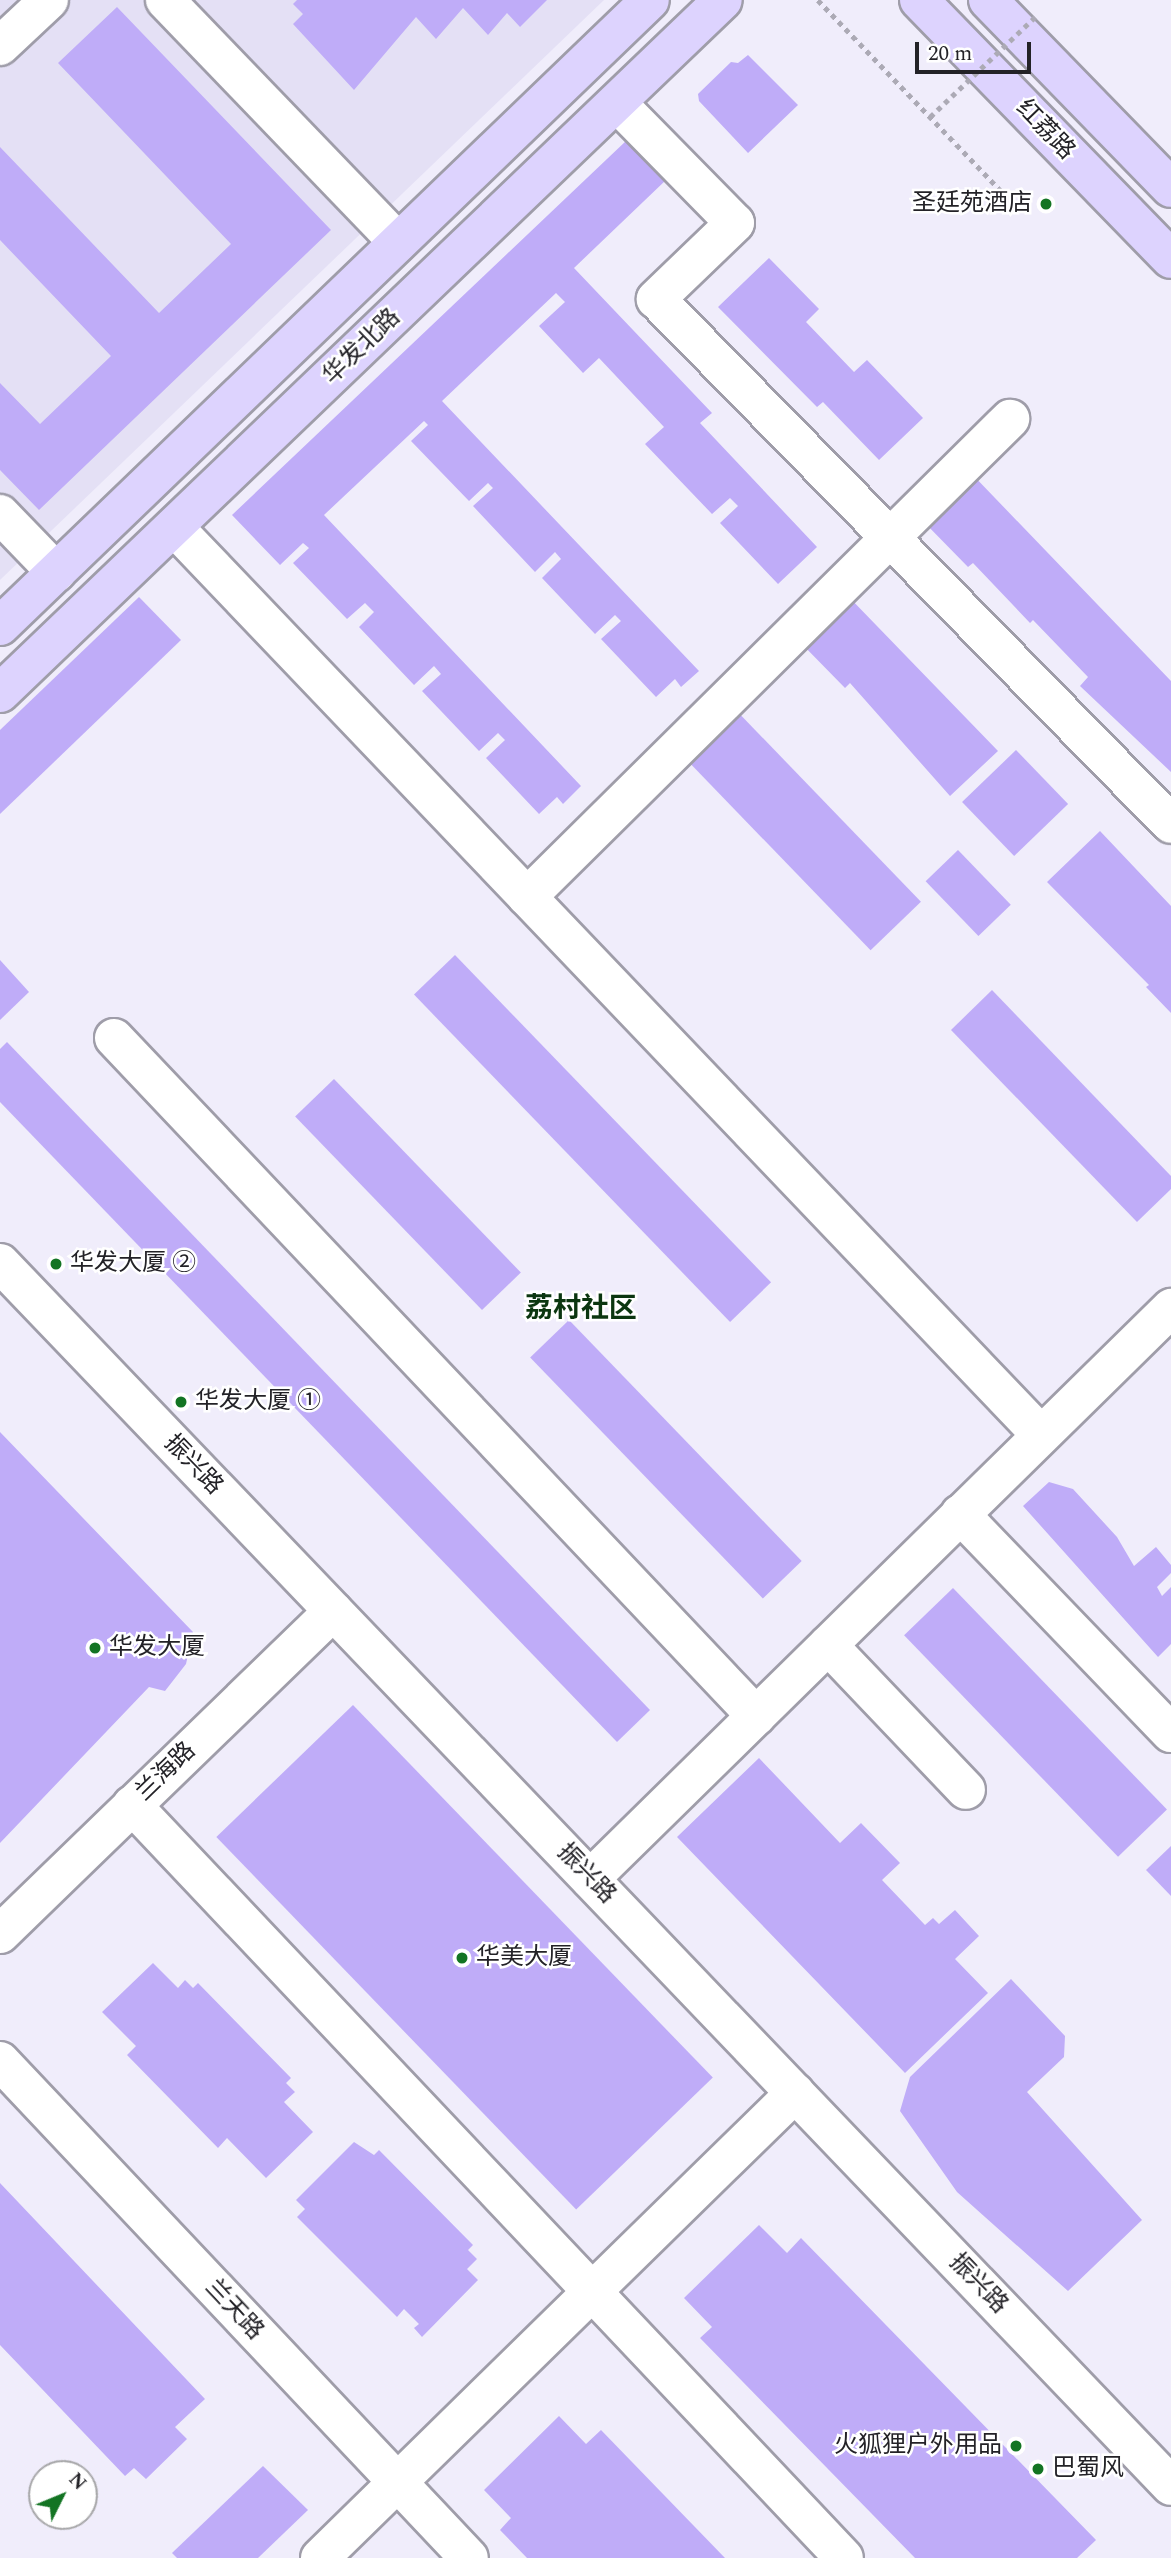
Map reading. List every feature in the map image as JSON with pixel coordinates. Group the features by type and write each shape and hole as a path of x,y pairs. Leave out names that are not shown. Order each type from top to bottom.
{"main road":[{"name":"华发北路","path":"0,626 650,0"},
{"name":"华发北路","path":"0,693 723,0"},
{"name":"红荔路","path":"988,0 1166,178"},
{"name":"红荔路","path":"922,6 1171,260"}],"street":[{"path":"0,46 49,0"},
{"path":"165,0 398,242"},
{"path":"617,103 735,223 656,299 1171,824"},
{"path":"527,897 1010,419"},
{"path":"0,514 56,572"},
{"path":"174,527 1041,1435"},
{"path":"114,1038 756,1716"},
{"name":"振兴路","path":"0,1263 1171,2486"},
{"path":"590,1879 1171,1308"},
{"path":"960,1514 1171,1733"},
{"name":"兰海路","path":"0,1934 333,1611"},
{"path":"828,1645 966,1790"},
{"path":"132,1805 844,2558"},
{"name":"兰天路","path":"0,2061 469,2558"},
{"path":"320,2558 795,2094"}],"path":[{"path":"818,0 1006,196"},
{"path":"930,117 1036,16"}],"shaded area":[{"path":"0,0 604,0 0,580"}],"building":[{"path":"297,0 547,0 520,27 507,13 488,35 463,8 436,39 416,17 354,90 293,24 303,14 293,4"},
{"path":"117,7 331,230 39,510 0,470 0,383 40,424 111,356 0,240 0,147 159,313 231,244 58,63"},
{"path":"748,55 798,105 748,153 699,101 698,94 731,62 738,63"},
{"path":"627,140 666,180 574,268 712,413 700,423 817,547 778,584 720,523 738,506 730,498 712,514 645,444 664,427 599,358 583,373 539,326 565,302 556,293 442,401 699,671 681,687 675,679 656,697 601,639 621,621 615,615 595,634 542,578 561,559 555,552 535,572 473,506 493,488 488,483 469,501 411,441 428,425 424,421 324,515 581,786 563,804 557,797 539,814 486,758 505,740 498,733 479,751 422,691 441,674 434,666 414,685 359,627 374,612 365,603 347,619 293,563 309,548 303,543 280,565 232,515"},
{"path":"769,258 819,309 806,322 854,372 867,360 923,418 879,460 823,402 817,407 718,307"},
{"path":"970,472 1171,681 1171,772 1080,686 1088,677 1033,620 1030,623 973,563 968,567 921,519"},
{"path":"846,594 998,751 950,796 850,683 845,688 798,640"},
{"path":"139,597 181,640 0,814 0,730"},
{"path":"732,706 921,902 871,950 682,755"},
{"path":"1016,750 1068,804 1014,856 962,802"},
{"path":"1100,831 1171,906 1171,1013 1146,987 1149,985 1047,882"},
{"path":"958,850 1011,905 978,936 926,881"},
{"path":"455,955 771,1282 730,1322 414,995"},
{"path":"0,960 29,992 0,1020"},
{"path":"992,990 1171,1176 1171,1189 1137,1222 951,1030"},
{"path":"7,1042 650,1710 617,1742 0,1102 0,1049"},
{"path":"334,1079 521,1273 482,1310 295,1117"},
{"path":"569,1320 802,1561 763,1598 530,1358"},
{"name":"华发大厦","path":"0,1432 193,1632 186,1664 165,1691 149,1687 0,1843"},
{"path":"1049,1482 1073,1489 1117,1537 1134,1566 1156,1547 1171,1565 1171,1573 1157,1587 1162,1596 1171,1587 1171,1644 1158,1657 1023,1506"},
{"path":"953,1588 1167,1810 1118,1857 904,1635"},
{"name":"华美大厦","path":"353,1705 713,2078 576,2210 216,1837"},
{"path":"759,1758 840,1843 861,1823 900,1863 882,1880 925,1925 933,1918 939,1924 955,1910 979,1936 955,1959 988,1993 905,2073 677,1837"},
{"path":"1171,1846 1171,1896 1146,1870"},
{"path":"153,1963 178,1988 185,1980 193,1988 198,1983 291,2078 286,2083 295,2092 284,2102 313,2132 266,2178 227,2138 218,2148 127,2055 136,2046 102,2012"},
{"path":"1011,1979 1065,2036 1064,2057 1027,2092 1142,2220 1068,2291 957,2192 900,2111 910,2077"},
{"path":"354,2142 374,2155 379,2150 473,2245 468,2250 477,2259 467,2269 478,2280 422,2337 414,2328 419,2324 404,2309 397,2317 297,2217 305,2209 296,2200"},
{"path":"0,2183 205,2399 175,2427 187,2439 146,2479 134,2468 125,2476 0,2345"},
{"path":"759,2225 787,2253 801,2238 1096,2540 1077,2558 915,2558 700,2338 712,2327 684,2298"},
{"path":"559,2416 586,2444 601,2430 725,2558 527,2558 500,2530 511,2518 484,2490"},
{"path":"263,2466 308,2510 258,2558 177,2558 172,2553"}],"place":[{"name":"圣廷苑酒店","path":"1046,204"},
{"name":"华发大厦 ②","path":"56,1264"},
{"name":"华发大厦 ①","path":"181,1402"},
{"name":"华发大厦","path":"95,1648"},
{"name":"华美大厦","path":"462,1958"},
{"name":"火狐狸户外用品","path":"1016,2446"},
{"name":"巴蜀风","path":"1038,2469"}],"district":[{"name":"荔村社区","path":"581,1309"}]}
